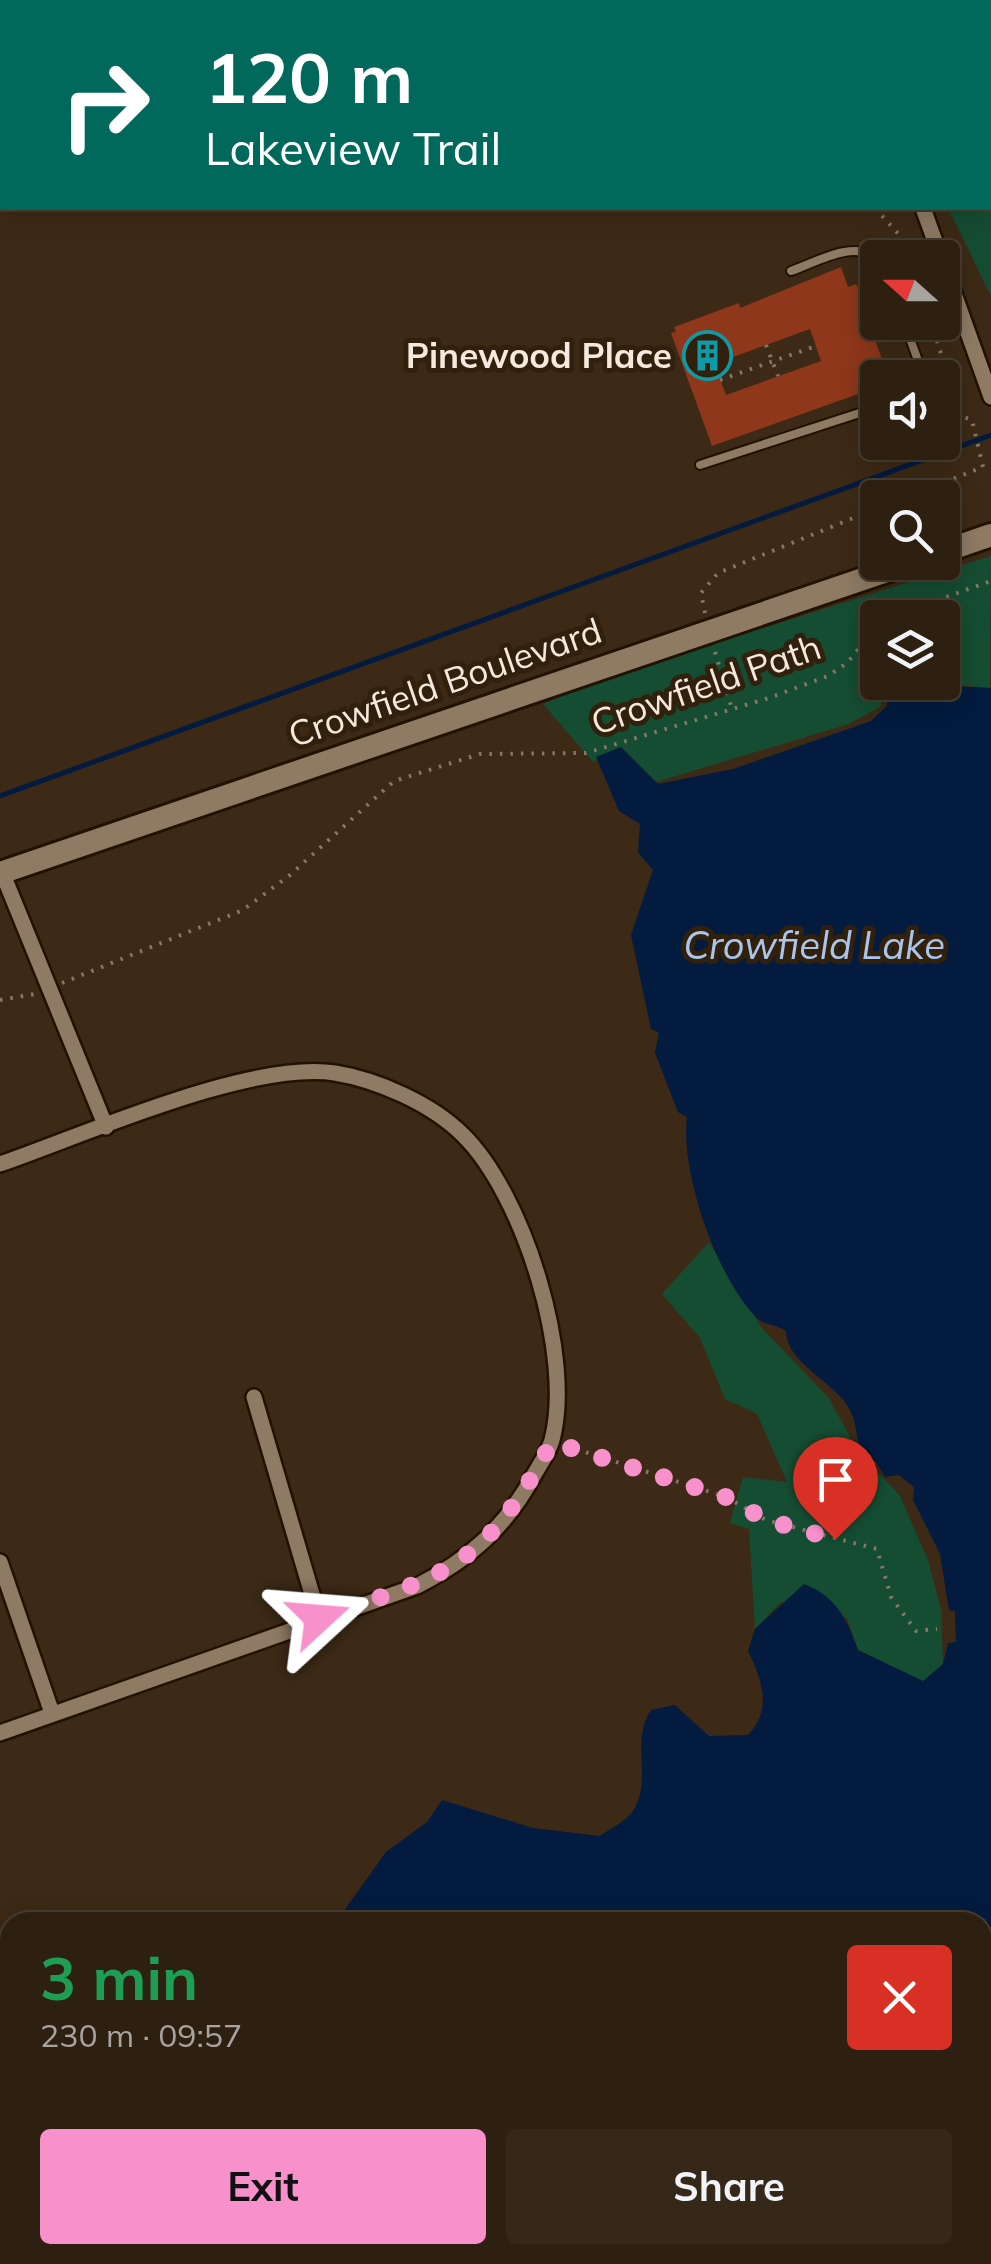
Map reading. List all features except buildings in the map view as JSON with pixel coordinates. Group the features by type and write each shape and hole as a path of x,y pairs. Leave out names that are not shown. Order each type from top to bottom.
{"main road":[{"path":"960,546 991,536"},
{"name":"Crowfield Boulevard","path":"1,873 860,580"}],"street":[{"path":"924,210 932,240"},
{"path":"960,317 991,396"},
{"path":"1,873 106,1127"},
{"path":"0,1164 248,1078 332,1072 368,1081 434,1113 463,1135 491,1170 514,1215 553,1326 558,1367 552,1442 521,1500 491,1538 454,1566 416,1586 0,1733"},
{"path":"254,1398 319,1618"},
{"path":"0,1562 52,1713"}],"lane":[{"path":"791,271 860,248"},
{"path":"700,465 860,413"}],"path":[{"path":"877,210 905,240"},
{"path":"937,340 961,416 972,420 983,467 950,480"},
{"path":"766,345 778,376"},
{"path":"720,380 816,346"},
{"path":"732,710 700,593 718,573 860,515"},
{"path":"938,600 991,581"},
{"name":"Crowfield Path","path":"0,1000 50,988 243,910 290,875 394,780 480,754 586,753 732,710 828,676 847,663 860,647"},
{"path":"552,1442 726,1497 766,1520 877,1549 891,1597 916,1631 937,1629"}],"green space":[{"path":"949,210 991,210 991,296"},
{"path":"991,556 990,688 960,685 960,600 860,600 860,700 882,700 880,707 849,724 656,782 639,774 620,748 593,762 543,704 612,676 915,580 960,580 960,566"},
{"path":"709,1242 761,1327 828,1397 858,1451 900,1496 928,1560 941,1610 943,1664 923,1682 858,1650 847,1618 781,1602 755,1629 749,1529 730,1523 743,1477 787,1482 757,1414 725,1399 700,1338 662,1294"}],"water":[{"name":"Crowfield Lake","path":"960,687 991,688 991,1912 343,1912 386,1852 427,1822 442,1800 533,1828 600,1836 630,1815 639,1799 642,1734 651,1710 675,1705 709,1736 748,1735 763,1705 761,1683 748,1651 755,1629 804,1584 824,1595 839,1610 858,1650 923,1681 943,1664 948,1643 956,1642 955,1611 949,1610 940,1554 913,1500 914,1487 899,1475 885,1477 876,1462 860,1452 853,1416 844,1402 794,1354 786,1331 758,1319 743,1301 704,1224 689,1167 687,1117 678,1112 655,1053 659,1033 651,1029 631,935 653,870 638,852 640,824 619,811 596,757 621,747 658,784 733,769 871,721 887,706 887,700 960,700"}],"waterway":[{"path":"0,796 991,435"}],"place":[{"name":"Pinewood Place","path":"707,356"}],"route":[{"path":"319,1618 416,1586 454,1566 491,1538 521,1500 552,1442 726,1497 766,1520 835,1539"}]}
